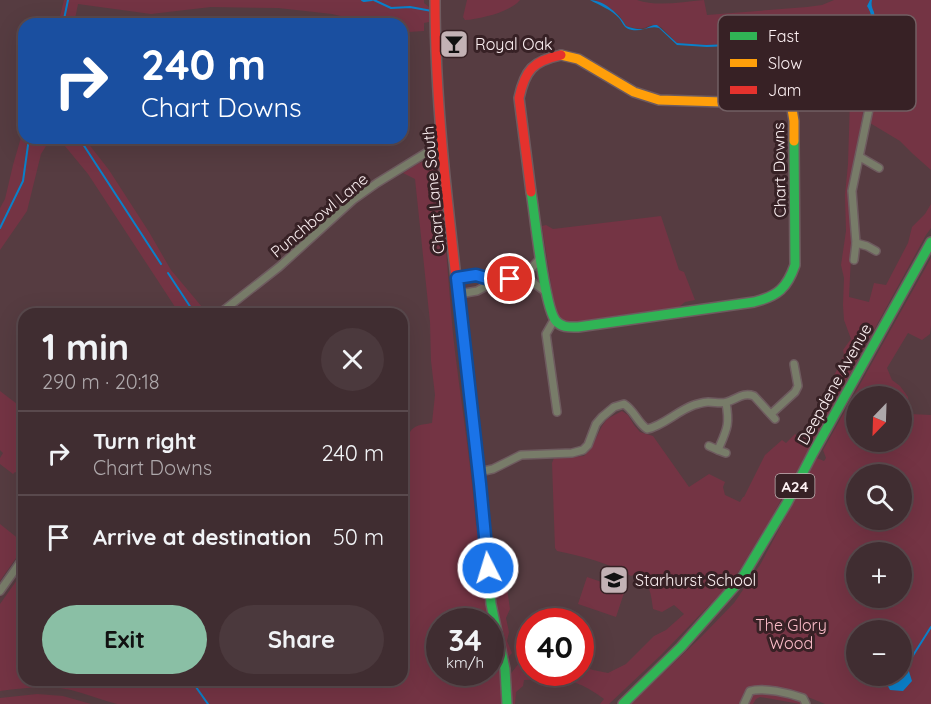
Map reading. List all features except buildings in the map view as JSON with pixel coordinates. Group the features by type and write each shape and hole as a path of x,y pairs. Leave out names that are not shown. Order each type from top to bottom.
{"main road":[{"name":"Chart Lane South","path":"435,3 442,146 449,220 479,472 491,604 505,669 507,704"},
{"name":"Chart Downs","path":"718,102 659,100 634,92 579,59 561,55 547,58 527,72 519,98 546,292 550,312 559,325 578,327 765,300 784,288 795,265 792,111"},
{"name":"Deepdene Avenue","path":"623,704 681,646 742,578 787,503 931,242"}],"street":[{"path":"854,260 856,243 852,192 868,111"},
{"name":"Punchbowl Lane","path":"227,308 279,267 353,200 429,151 442,146"},
{"path":"860,157 879,168"},
{"path":"856,243 876,251"},
{"path":"459,294 477,291 496,281 524,276 540,256"},
{"path":"457,278 476,275 496,281"},
{"path":"524,276 546,292"},
{"path":"554,320 546,334 557,412"},
{"path":"479,472 493,469 521,455 572,453 584,450 596,424 602,417 614,407 624,404 629,407 640,425 647,429 654,428 694,405 707,402 726,403 743,394 754,396 773,417 798,386 794,364"},
{"path":"718,450 728,427 726,403"},
{"path":"709,446 726,453"},
{"path":"0,591 18,566"},
{"path":"744,704 750,691 758,689 795,695 803,698 806,704"}],"green space":[{"path":"64,0 424,0 429,7 429,22 424,23 424,31 408,32 408,18 348,18 278,8 211,7 151,14 78,4 75,18 60,18"},
{"path":"467,0 520,0 502,11 465,20 463,17"},
{"path":"595,0 637,0 661,4 704,0 707,15 807,7 822,5 834,0 870,0 867,6 871,14 718,15 718,44 706,45 677,43 661,27 651,25 639,29 626,26 619,15"},
{"path":"872,0 931,0 931,170 900,141 870,123 872,111 916,111 916,15 871,15"},
{"path":"850,111 863,111 850,195 852,237 849,297 869,302 874,283 886,285 908,243 912,227 931,204 931,228 770,520 739,571 725,589 661,655 609,704 600,704 604,699 583,686 594,686 594,670 608,673 626,664 654,636 666,630 684,614 674,605 662,612 653,609 651,594 638,573 631,576 595,560 557,551 555,548 552,463 554,458 584,456 607,419 622,411 628,415 640,432 653,436 689,487 709,474 725,482 723,487 725,495 740,502 765,455 782,440 786,443 795,434 800,438 811,423 844,355 843,350 851,339 844,320 844,278 841,265 846,231 845,195"},
{"path":"19,144 47,144 41,154 27,211 0,250 0,208 5,199"},
{"path":"63,144 89,144 109,170 171,270 203,308 176,308 88,174"},
{"path":"432,159 439,166 453,334 476,525 479,527 489,608 426,608 426,686 502,686 503,704 117,704 62,688 0,691 0,604 18,578 18,686 408,686 408,437 414,427 432,423 435,395 415,179 403,173 419,163"},
{"path":"661,216 679,270 684,272 695,300 685,302 679,307 573,322 564,321 557,316 542,226 546,225 553,229"},
{"name":"The Glory Wood","path":"931,258 930,334 922,340 908,333 887,368 892,380 900,386 859,386"},
{"path":"0,391 18,405 18,474 13,474 0,464 3,453 0,450"},
{"name":"The Glory Wood","path":"846,409 846,452 912,452 912,414 931,415 931,704 825,704 808,697 800,704 760,697 753,704 631,704 734,603 760,565 817,458 824,461 826,458 823,450"},
{"path":"0,524 18,538 18,555 0,581"},
{"path":"500,560 510,609 506,618 509,632 507,641 512,653 506,659 504,608 497,608 495,561"},
{"path":"587,577 625,590 616,617 578,604"},
{"path":"516,667 516,686 523,686 516,692 515,704 510,704 509,676"},
{"path":"37,694 63,696 91,704 0,704 0,698"}],"water":[{"path":"590,0 611,9 626,26 642,29 657,25 677,43 718,44 718,47 677,45 659,28 632,30 627,28 613,13"},
{"path":"870,0 872,0 874,15 871,15 867,6"},
{"path":"888,686 908,686 903,691 890,690"}],"waterway":[{"path":"64,18 68,0"},
{"path":"362,0 372,0"},
{"path":"374,0 391,8 410,7 432,11"},
{"path":"0,228 23,181 28,144"},
{"path":"83,144 161,264"},
{"path":"168,273 191,308"},
{"path":"912,657 931,627"},
{"path":"195,686 208,704"}],"traffic: fast":[{"path":"531,192 548,299 552,313 561,325 578,327 754,302 780,290 789,280 795,265 794,141"},
{"path":"623,704 681,647 742,578 787,503 931,242"},
{"path":"460,312 481,484 491,604 505,669 507,704"}],"traffic: slow":[{"path":"561,55 578,59 634,92 659,100 718,102"},
{"path":"792,111 794,141"}],"traffic: jam":[{"path":"435,0 440,117 460,312"},
{"path":"531,192 519,98 524,80 532,68 543,60 561,55"}],"place":[{"name":"Royal Oak","path":"454,44"},
{"name":"Starhurst School","path":"614,580"}],"route":[{"path":"488,568 457,278 476,275 496,281 510,279"}]}
